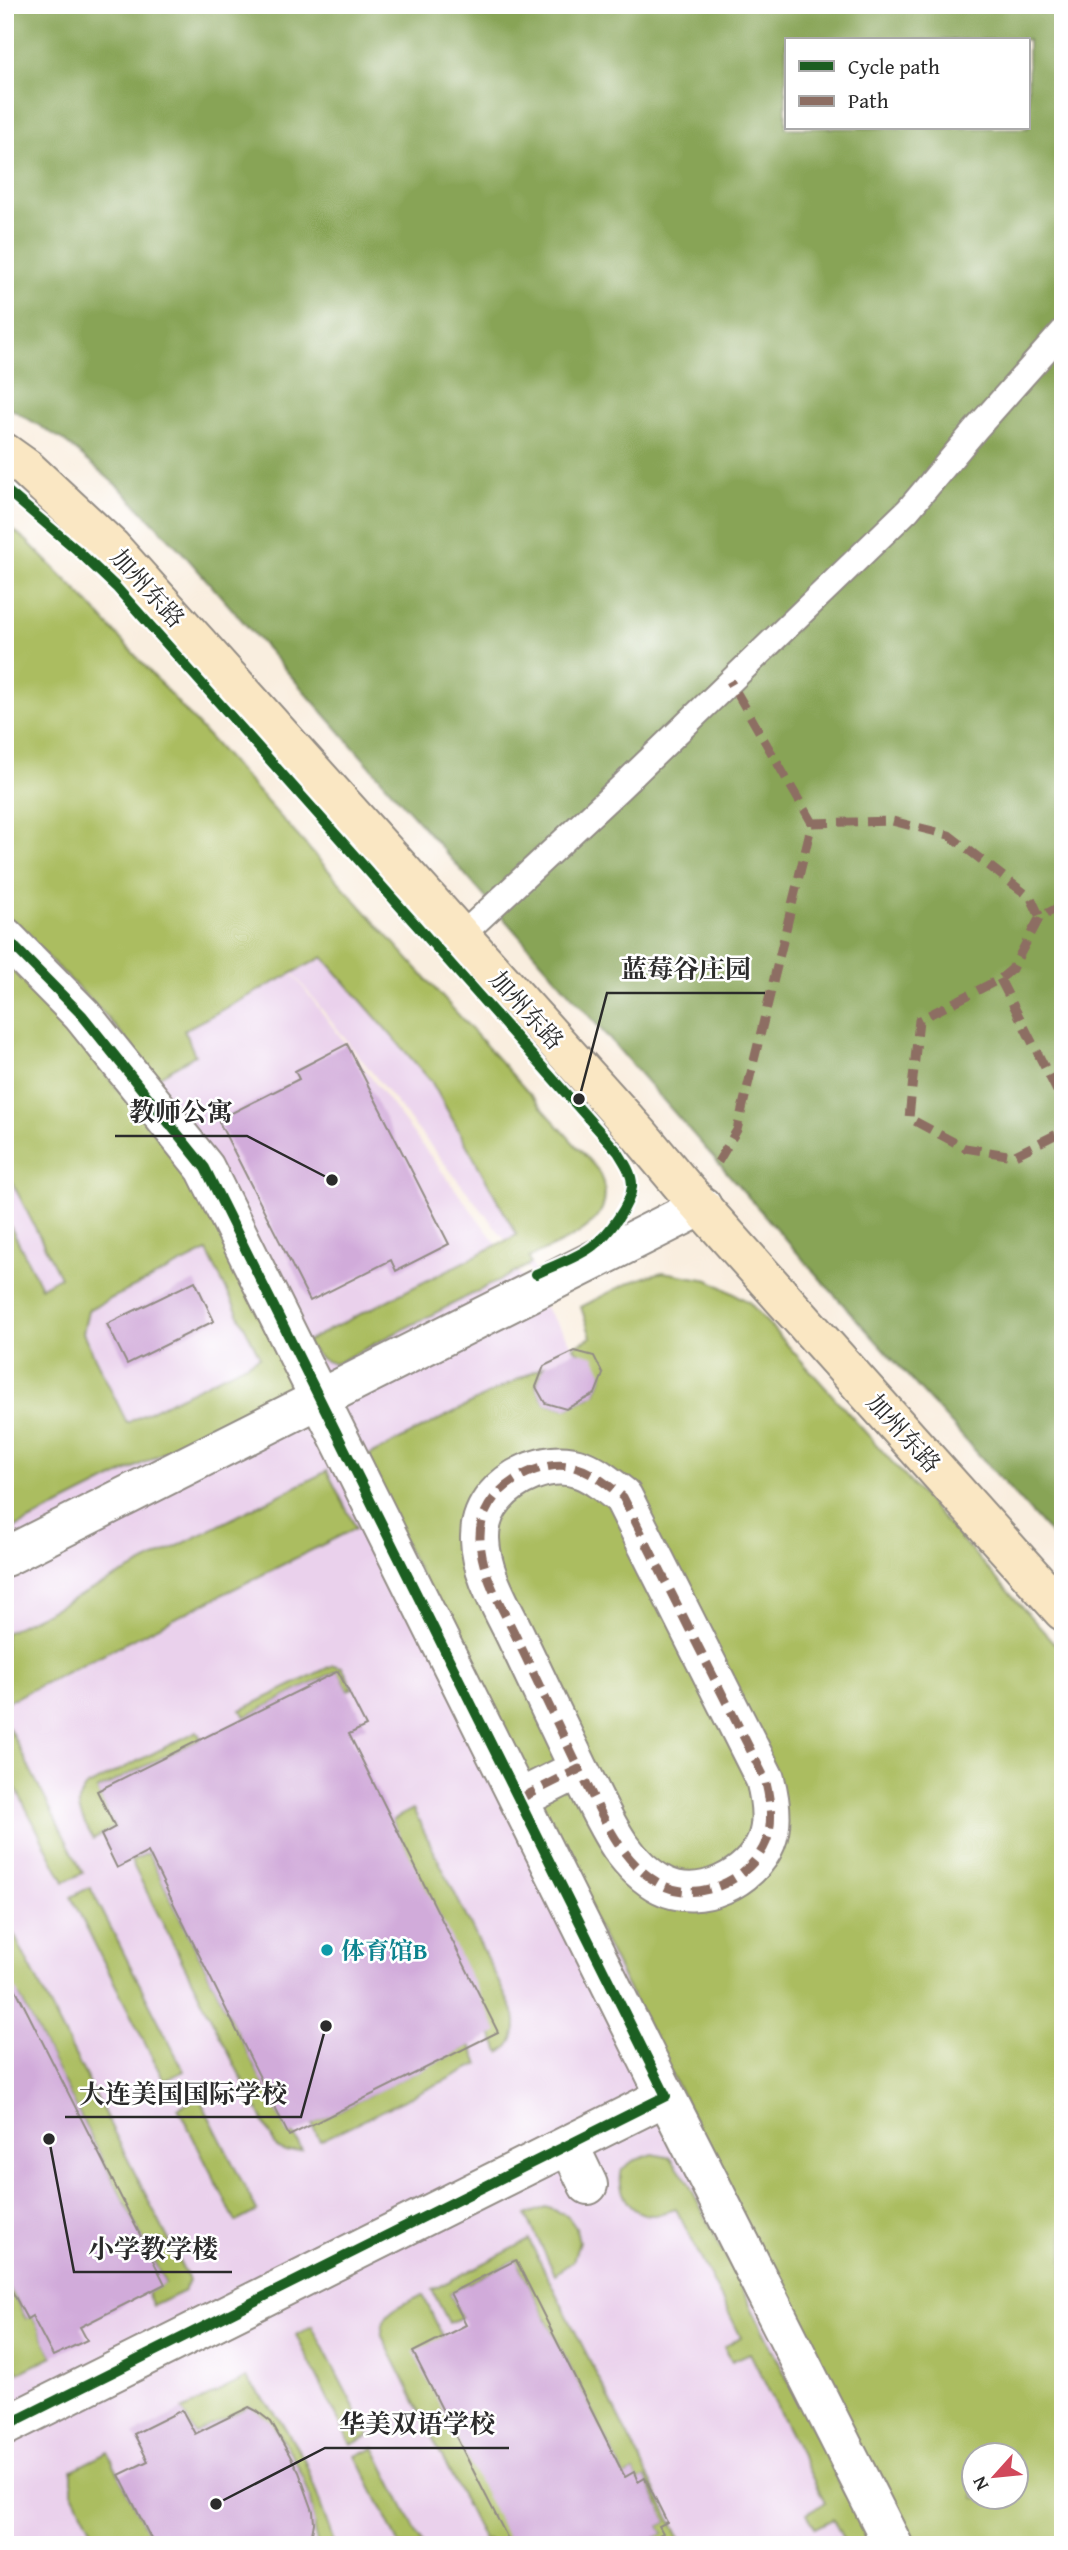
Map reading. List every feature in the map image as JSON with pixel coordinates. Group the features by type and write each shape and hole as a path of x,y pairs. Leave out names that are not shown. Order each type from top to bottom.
{"street":[{"name":"加州东路","path":"5,453 26,468 112,548 1063,1611"},
{"path":"5,937 82,1015 205,1168 666,2096 893,2545"},
{"path":"5,1557 702,1206"},
{"path":"567,1464 583,1469 623,1497 765,1779 770,1800 767,1840 760,1854 741,1873 714,1889 685,1892 664,1886 642,1871 620,1848 579,1769 489,1581 480,1537 482,1521 490,1502 504,1487 521,1475 540,1468 567,1464"},
{"path":"519,1799 579,1769"},
{"path":"5,2426 666,2096"},
{"path":"569,2145 588,2185"}],"lane":[{"path":"461,936 619,789 908,510 975,429 1063,331"}],"shaded area":[{"path":"5,595 542,1191 517,1235 543,1287 277,953 575,1351 594,1356 908,2545 5,2545"}],"green space":[{"path":"5,5 1063,5 1063,1548 822,1281 182,552 121,489 63,440 5,405"},
{"path":"5,523 81,595 597,1169 604,1187 604,1203 598,1216 588,1227 529,1258 531,1264 337,1363 322,1359 305,1342 517,1235 431,1081 323,957 184,1030 195,1055 158,1077 107,1017 5,914"},
{"path":"5,955 191,1177 295,1386 5,1533 5,1216 41,1287 60,1277 5,1168","holes":["207,1251 260,1357 127,1423 83,1333 88,1310"]},
{"path":"663,1272 709,1280 749,1302 1063,1653 1063,2545 908,2545 362,1459 544,1366 536,1387 545,1403 566,1409 595,1394 603,1374 573,1347 591,1337 581,1307 641,1278"},
{"path":"327,1471 356,1528 5,1703 5,1633"},
{"path":"333,1665 342,1667 353,1688 348,1690 337,1671 245,1717 241,1710"},
{"path":"9,1728 83,1873 64,1882 5,1767 5,1731"},
{"path":"197,1731 201,1739 97,1790 115,1827 93,1839 79,1806 81,1793 86,1787"},
{"path":"413,1809 515,2015 514,2037 509,2046 500,2053 392,1820"},
{"path":"148,1853 289,2135 293,2134 302,2150 285,2152 277,2148 131,1861"},
{"path":"90,1887 184,2071 164,2081 71,1897"},
{"path":"5,1917 189,2280 184,2291 153,2306 147,2293 165,2283 20,1997 5,1987"},
{"path":"470,2045 479,2064 320,2141 312,2124"},
{"path":"199,2097 257,2211 236,2222 178,2108"},
{"path":"653,2154 671,2158 687,2180 871,2545 846,2545 833,2519 815,2528 807,2513 825,2503 750,2353 732,2361 724,2347 741,2337 676,2209 650,2215 635,2210 626,2198 621,2184 622,2169 633,2161"},
{"path":"546,2207 567,2215 576,2228 579,2242 573,2261 555,2274 526,2215"},
{"path":"529,2240 683,2545 659,2545 655,2537 663,2533 659,2526 667,2522 646,2478 638,2482 634,2472 625,2477 516,2260 450,2293 462,2317 449,2323 432,2290"},
{"path":"5,2278 26,2319 32,2316 53,2356 19,2373 5,2346"},
{"path":"423,2295 443,2337 510,2545 491,2545 488,2540 484,2541 382,2336 385,2320 394,2309"},
{"path":"312,2326 369,2436 351,2445 296,2335"},
{"path":"246,2378 278,2417 304,2459 335,2545 318,2545 304,2480 280,2436 259,2414 248,2407 195,2434 182,2410"},
{"path":"374,2447 423,2545 400,2545 356,2456"},
{"path":"108,2452 154,2545 99,2545 72,2491 72,2470"}],"building":[{"path":"347,1044 449,1244 396,1271 391,1260 310,1301 218,1120 299,1079 295,1071"},
{"path":"195,1281 214,1321 127,1364 107,1324"},
{"path":"575,1351 594,1356 603,1374 595,1394 566,1409 545,1403 536,1387 544,1366"},
{"name":"体育馆B","path":"338,1671 366,1726 349,1734 498,2032 289,2136 148,1852 117,1868 101,1835 115,1827 97,1791"},
{"path":"5,1968 165,2284 80,2327 87,2340 53,2356 32,2316 27,2319 5,2278"},
{"path":"516,2260 625,2477 634,2472 638,2482 645,2478 667,2522 659,2526 663,2533 641,2545 511,2545 413,2352 466,2325 450,2293"},
{"path":"249,2407 271,2422 299,2472 313,2511 310,2545 154,2545 119,2475 148,2461 134,2434 182,2410 195,2434"}],"marked path":[{"path":"718,1162 737,1130 812,823 730,681"},
{"path":"812,823 892,821 949,835 1031,898 1040,917"},
{"path":"1063,905 1040,917 1012,969 1000,979 919,1020 909,1118 965,1148 1013,1156 1063,1131"},
{"path":"1000,979 1063,1103"},
{"path":"519,1799 579,1769 612,1834 634,1863 662,1885 692,1892 722,1884 749,1867 766,1842 771,1819 765,1779 623,1497 592,1474 559,1465 532,1471 503,1489 484,1516 480,1539 484,1566 494,1592 579,1769"}],"cycle path":[{"path":"5,489 116,587 618,1152 632,1182 627,1202 618,1219 588,1250 536,1274"},
{"path":"5,937 82,1015 205,1168 666,2096 5,2426"}],"place":[{"name":"蓝莓谷庄园","path":"579,1099"},
{"name":"教师公寓","path":"332,1180"},
{"name":"体育馆B","path":"327,1950"},
{"name":"大连美国国际学校","path":"326,2026"},
{"name":"小学教学楼","path":"49,2139"},
{"name":"华美双语学校","path":"216,2504"}]}
